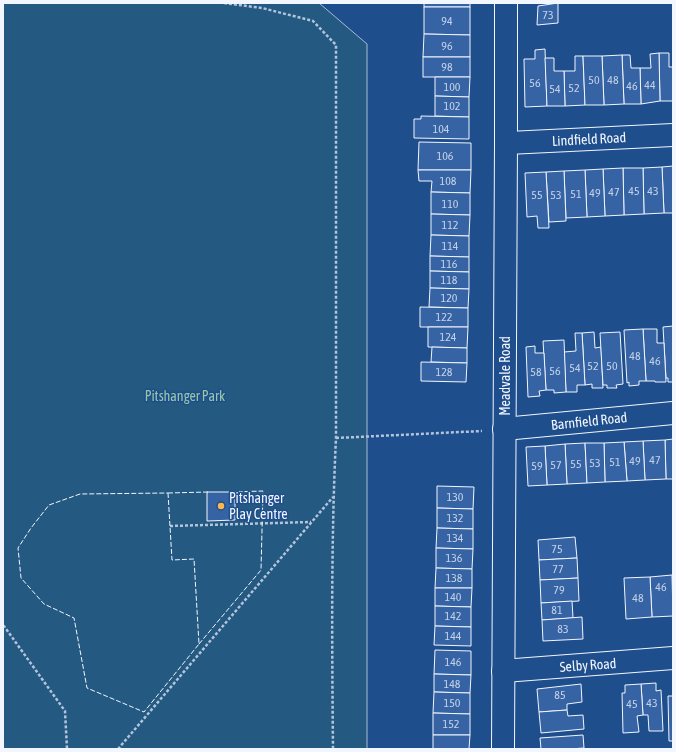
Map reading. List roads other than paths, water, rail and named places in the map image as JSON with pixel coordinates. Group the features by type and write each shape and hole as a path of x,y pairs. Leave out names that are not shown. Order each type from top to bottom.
{"street":[{"name":"Meadvale Road","path":"503,749 506,3"},
{"name":"Lindfield Road","path":"506,143 673,135"},
{"name":"Barnfield Road","path":"504,429 673,413"},
{"name":"Selby Road","path":"503,671 673,658"}],"place":[{"name":"Pitshanger Play Centre","path":"221,506"}],"park label":[{"name":"Pitshanger Park","path":"185,396"}]}
